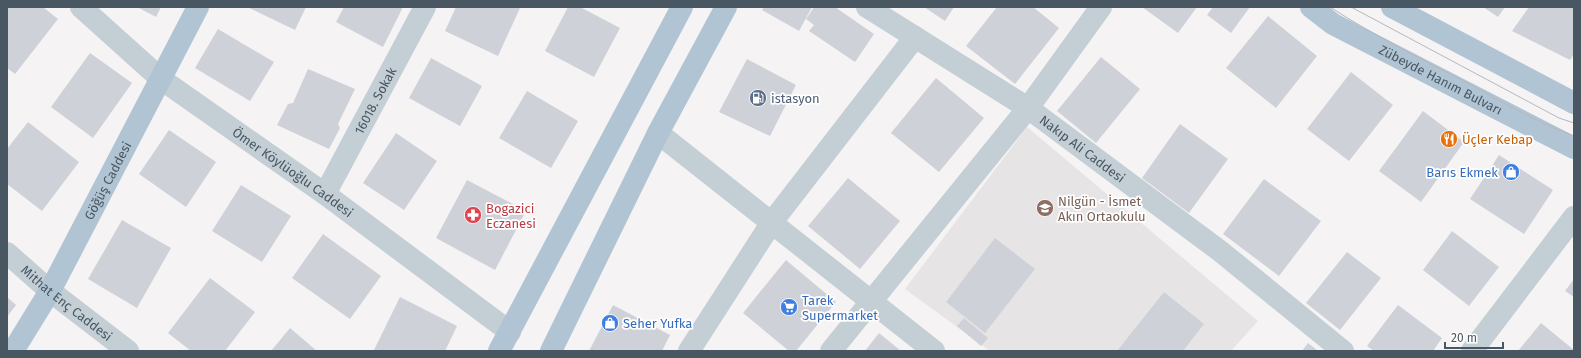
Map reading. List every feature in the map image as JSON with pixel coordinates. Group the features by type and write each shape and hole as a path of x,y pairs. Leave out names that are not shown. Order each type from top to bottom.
{"main road":[{"name":"Göğüş Caddesi","path":"13,351 50,291 198,7"},
{"path":"499,351 682,7"},
{"path":"551,351 658,133 726,7"},
{"name":"Zübeyde Hanım Bulvarı","path":"1311,7 1333,24 1574,148"},
{"path":"1392,7 1574,103"}],"street":[{"name":"Ömer Köylüoğlu Caddesi","path":"81,7 161,79 325,194 510,332"},
{"name":"16018. Sokak","path":"325,194 425,7"},
{"name":"Nakıp Ali Caddesi","path":"867,7 1028,108 1220,251 1343,351"},
{"path":"831,351 1028,108 1101,7"},
{"path":"689,351 772,222 915,37"},
{"path":"658,133 772,222 870,302 934,351"},
{"path":"1472,351 1574,217"},
{"name":"Mithat Enç Caddesi","path":"7,253 50,291 128,351"}],"shaded area":[{"name":"Nilgün - İsmet Akın Ortaokulu","path":"1027,127 1258,321 1231,351 990,351 905,289"}],"building":[{"path":"7,7 43,7 58,19 15,74 7,68"},
{"path":"137,7 161,7 156,17"},
{"path":"247,7 306,7 295,30"},
{"path":"344,7 403,7 383,47 336,22"},
{"path":"456,7 520,8 498,56 445,31"},
{"path":"568,7 580,7 620,28 594,77 545,51"},
{"path":"764,7 812,7 799,31 762,10"},
{"path":"814,7 835,7 874,34 855,62 809,31 814,25 806,19"},
{"path":"924,7 954,7 945,21"},
{"path":"997,7 1033,7 1059,28 1015,84 966,46"},
{"path":"1142,7 1197,7 1178,33"},
{"path":"1213,7 1250,7 1231,33 1207,15"},
{"path":"1483,7 1505,7 1498,17"},
{"path":"1529,7 1574,7 1574,54 1570,60 1512,31"},
{"path":"1268,16 1317,56 1276,108 1226,68"},
{"path":"218,29 274,62 250,101 195,68"},
{"path":"90,53 132,83 93,138 51,107"},
{"path":"1101,57 1140,89 1096,143 1057,111"},
{"path":"431,58 482,86 460,126 409,98"},
{"path":"747,59 796,85 770,136 719,112"},
{"path":"308,69 355,89 338,124 340,128 329,149 277,125 288,104 293,103"},
{"path":"1351,72 1393,105 1349,161 1307,129"},
{"path":"936,78 984,118 939,172 891,133"},
{"path":"527,91 578,121 551,168 499,138"},
{"path":"1423,111 1464,142 1421,202 1379,171"},
{"path":"28,122 79,162 42,211 7,184 7,149"},
{"path":"1180,124 1228,159 1189,213 1142,178"},
{"path":"169,130 216,162 186,207 139,174"},
{"path":"396,133 437,161 404,210 363,183"},
{"path":"1499,155 1553,190 1524,234 1470,199"},
{"path":"848,178 900,221 860,269 808,226"},
{"path":"1264,179 1321,221 1279,276 1223,234"},
{"path":"467,180 526,211 495,270 436,238"},
{"path":"241,185 291,216 262,262 212,231"},
{"path":"122,220 171,248 137,308 88,279"},
{"path":"1452,231 1499,267 1469,306 1423,270"},
{"path":"323,234 381,276 350,319 292,278"},
{"path":"995,238 1035,269 985,333 946,302"},
{"path":"1347,252 1381,278 1340,330 1306,303"},
{"name":"Tarek Supermarket","path":"786,260 836,302 796,351 789,351 743,313"},
{"path":"210,278 255,312 225,351 191,351 168,333"},
{"path":"1574,279 1574,297 1565,291"},
{"path":"1164,292 1204,324 1183,351 1117,351"},
{"path":"7,297 16,305 7,317"},
{"path":"400,297 457,326 445,351 374,350"},
{"path":"613,305 670,335 662,351 589,351"},
{"path":"1398,305 1442,338 1433,351 1374,351 1367,346"},
{"path":"964,318 988,338 981,346 957,326"},
{"path":"1541,323 1574,350 1574,351 1518,351"},
{"path":"290,328 317,351 271,351"},
{"path":"879,333 901,351 865,351"},
{"path":"1308,343 1318,351 1302,351"}],"tram line":[{"path":"1330,7 1380,37 1519,111 1574,136"},
{"path":"1351,7 1559,118 1574,123"}],"place":[{"name":"istasyon","path":"758,98"},
{"name":"Üçler Kebap","path":"1449,139"},
{"name":"Barıs Ekmek","path":"1511,172"},
{"name":"Nilgün - İsmet Akın Ortaokulu","path":"1045,208"},
{"name":"Bogazici Eczanesi","path":"473,215"},
{"name":"Tarek Supermarket","path":"789,307"},
{"name":"Seher Yufka","path":"610,323"}]}
